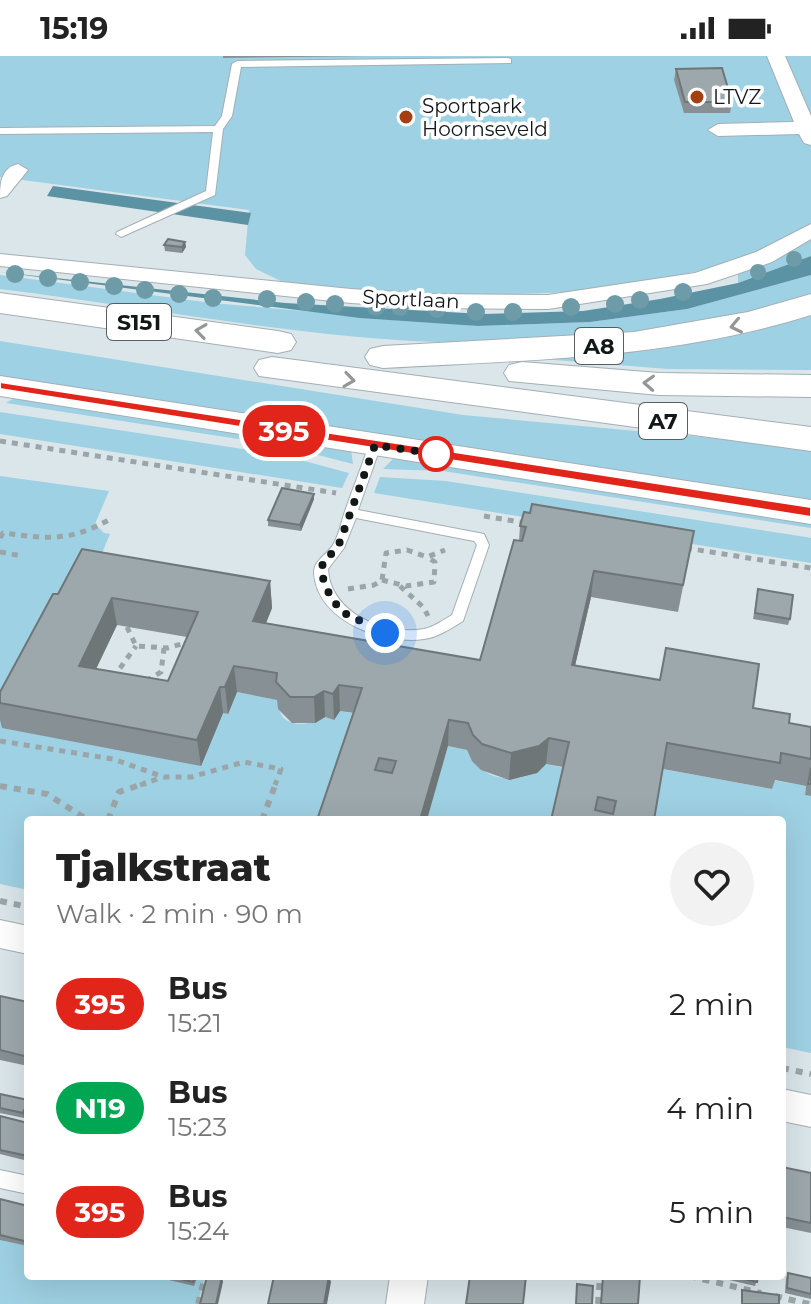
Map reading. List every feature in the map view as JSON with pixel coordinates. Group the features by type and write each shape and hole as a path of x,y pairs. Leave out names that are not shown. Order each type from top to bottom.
{"main road":[{"name":"S151","path":"0,303 516,401"},
{"name":"A8","path":"383,357 634,343 754,322 811,304"},
{"name":"S151","path":"0,327 275,355 383,357"},
{"name":"A7","path":"383,357 570,378 748,387 811,386"},
{"path":"0,386 811,512"},
{"name":"A7","path":"516,401 661,412 811,417"},
{"name":"A7","path":"516,401 811,439"}],"street":[{"path":"718,130 809,133 776,56"},
{"path":"789,87 811,87"},
{"path":"0,192 18,170"},
{"name":"Sportlaan","path":"0,260 351,296 428,301 548,302 699,279 764,257 811,230"},
{"path":"0,934 24,939"},
{"path":"786,1106 811,1111"},
{"path":"405,1304 408,1280"}],"lane":[{"path":"121,234 211,193 218,129 227,116 237,64 508,61"},
{"path":"0,131 218,129"},
{"path":"351,513 479,537 483,545 458,618 441,628 417,635 385,633 342,612 325,583 321,573 323,562 338,547 375,445"},
{"path":"0,1179 24,1184"}],"path":[{"path":"0,538 3,533 68,540 84,535 112,518"},
{"path":"427,557 437,556 467,533"},
{"path":"325,583 334,588 358,588 382,580 418,586 434,582 435,562 407,550 386,553 382,580"},
{"path":"0,552 22,556"},
{"path":"399,585 428,615 428,621 417,635"},
{"path":"127,627 136,646"},
{"path":"136,646 164,648 198,639"},
{"path":"122,683 109,682 136,646"},
{"path":"134,683 156,676 164,664 164,648"},
{"path":"156,676 161,683"},
{"path":"0,741 113,759 164,777"},
{"path":"110,816 119,792 134,784 164,777 191,777 244,762 281,769 263,816"},
{"path":"0,786 47,794 82,816"},
{"path":"0,901 24,906"},
{"path":"786,1069 811,1074"},
{"path":"198,1304 204,1280"},
{"path":"598,1304 600,1280"},
{"path":"706,1280 809,1304"}],"shaded area":[{"name":"Sportpark Hoornseveld","path":"0,56 811,56 811,256 738,283 738,274 796,249 649,282 576,292 452,296 289,285 256,269 245,255 249,210 0,177"},
{"path":"53,186 251,213 248,225 47,196"},
{"path":"811,256 811,275 687,309 590,322 478,326 360,318 0,272 285,303 483,314 583,311 660,299 738,283"},
{"path":"0,275 212,303 478,326 590,322 687,309 811,275 811,295 710,320 606,336 449,342 347,336 0,289"},
{"path":"811,315 811,370 668,369 517,357 593,354 701,341"},
{"path":"0,341 463,415 811,447 811,500 0,378"},
{"path":"16,397 351,449 353,464 283,446 6,403"},
{"path":"0,412 282,455 349,473 342,488 0,434"},
{"path":"396,456 811,521 811,528 443,471 383,469"},
{"path":"0,476 109,491 95,524 104,533 110,534 92,577 3,727 223,713 237,692 279,700 282,716 294,723 310,723 325,717 334,720 340,711 363,715 329,816 24,816 24,889 0,884"},
{"path":"380,477 446,481 806,537 811,538 811,563 374,493"},
{"path":"448,746 467,750 482,769 502,778 525,776 546,764 565,768 555,816 428,816"},
{"path":"662,769 772,789 773,780 806,786 805,795 811,796 811,1053 786,1048 786,816 655,816"},
{"path":"0,1206 24,1212 24,1280 204,1280 198,1304 0,1304"}],"building":[{"path":"722,68 732,102 685,102 676,69"},
{"path":"168,239 185,242 182,247 164,245"},
{"path":"282,488 314,494 300,525 268,520"},
{"path":"532,504 694,531 683,585 594,571 572,665 660,680 666,648 759,664 753,708 790,714 789,723 811,727 811,759 781,753 780,763 667,743 655,816 552,816 569,742 549,738 539,746 511,753 482,744 473,735 468,723 449,720 421,816 318,816 362,688 339,685 333,694 324,691 314,697 290,697 276,682 277,673 234,666 225,687 220,687 197,740 0,703 0,692 53,594 58,594 82,549 270,581 253,621 480,660 514,540 522,541 526,527 520,526 524,512 530,513","holes":["112,598 198,612 168,681 79,666","379,758 396,761 392,773 375,770","598,797 616,801 613,814 595,810"]},
{"path":"758,589 793,595 790,619 755,613"},
{"path":"0,996 24,1001 24,1056 0,1050"},
{"path":"0,1094 24,1099 23,1113 0,1108"},
{"path":"0,1116 24,1122 24,1155 0,1150"},
{"path":"786,1168 811,1173 811,1223 786,1218"},
{"path":"0,1199 24,1205 24,1241 0,1235"},
{"path":"788,1273 811,1278 811,1294 787,1288"},
{"path":"206,1280 221,1280 216,1304 200,1304"},
{"path":"273,1280 328,1280 324,1304 268,1304"},
{"path":"469,1280 526,1280 523,1304 466,1304"},
{"path":"603,1280 640,1280 638,1304 601,1304"},
{"path":"577,1284 593,1286 592,1304 576,1304"},
{"path":"742,1290 779,1295 779,1304 742,1304"}],"bus line":[{"name":"395","path":"0,386 811,512"}],"place":[{"name":"LTVZ","path":"697,97"},
{"name":"Sportpark Hoornseveld","path":"406,117"}],"route":[{"path":"385,633 342,612 330,596 321,573 323,562 338,547 375,445 436,454"}]}
